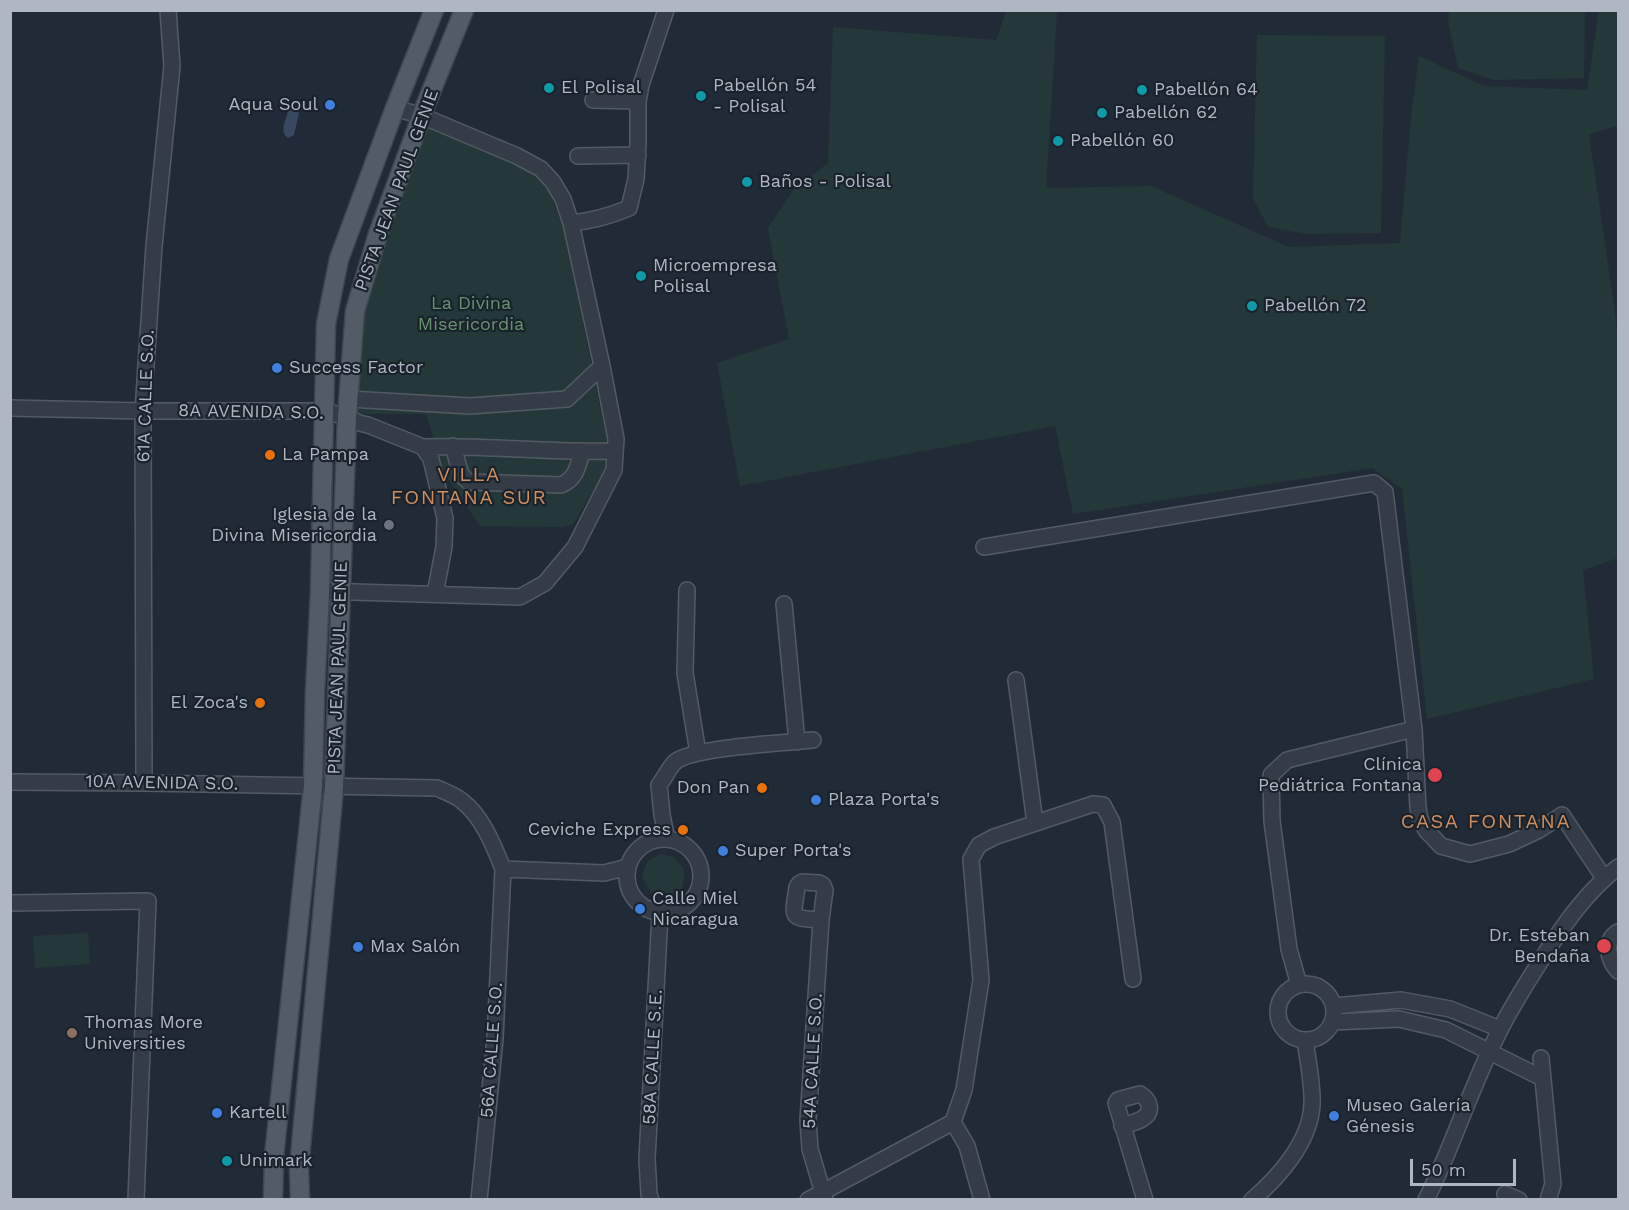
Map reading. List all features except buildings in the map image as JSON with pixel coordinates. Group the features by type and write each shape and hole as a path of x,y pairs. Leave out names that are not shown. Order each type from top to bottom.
{"main road":[{"name":"PISTA JEAN PAUL GENIE","path":"273,1200 274,1156 313,786 326,324 339,259 434,10"},
{"name":"PISTA JEAN PAUL GENIE","path":"300,1200 299,1168 334,787 347,417 355,311 378,234 464,10"}],"street":[{"name":"61A CALLE S.O.","path":"144,783 143,411 154,246 172,66 168,10"},
{"path":"571,223 586,222 629,208 636,179 638,101 641,85 666,10"},
{"path":"592,100 638,101"},
{"path":"320,591 520,597 545,583 575,547 614,470 616,439 603,366 571,223 563,199 553,182 541,169 517,156 422,116 396,108"},
{"path":"578,156 638,154"},
{"path":"349,399 470,406 567,399 603,366"},
{"name":"8A AVENIDA S.O.","path":"10,408 324,411 347,417 423,447"},
{"path":"453,446 461,475 469,482 561,485 571,480 582,452"},
{"path":"423,447 615,451"},
{"path":"423,447 431,459 445,518 444,547 435,594"},
{"path":"984,547 1374,483 1385,492 1414,729 1418,808 1420,819 1426,830 1441,846 1470,854 1509,844 1539,830 1562,815 1604,878"},
{"path":"687,590 685,673 698,753"},
{"path":"784,604 797,742"},
{"path":"1016,680 1035,823"},
{"path":"1299,985 1289,949 1278,868 1272,821 1271,775 1287,760 1414,729"},
{"path":"667,839 659,785 676,762 698,753 813,740"},
{"name":"10A AVENIDA S.O.","path":"10,782 437,788 462,800 479,820 503,869"},
{"path":"808,1200 824,1196 953,1122 964,1090 981,980 971,859 979,845 994,837 1093,804 1103,806 1112,822 1133,979"},
{"path":"667,839 680,842 698,861 701,873 700,886 694,898 685,907 673,913 660,914 637,903 630,892 627,880 628,867 633,855 642,846 654,840 667,839"},
{"path":"503,869 604,873 628,867"},
{"path":"1426,1200 1490,1051 1518,996 1564,924 1584,898 1618,867"},
{"name":"56A CALLE S.O.","path":"479,1200 495,1039 503,869"},
{"path":"10,903 148,901 136,1200"},
{"name":"58A CALLE S.E.","path":"651,1200 647,1160 660,914"},
{"name":"54A CALLE S.O.","path":"821,920 808,1120 810,1149 824,1196"},
{"path":"1618,932 1610,941 1609,956 1618,971"},
{"path":"1310,984 1321,988 1327,993 1334,1006 1333,1022 1317,1039 1305,1041 1293,1037 1280,1023 1278,1007 1282,997 1288,990 1299,985 1310,984"},
{"path":"1334,1006 1401,1000 1450,1009 1500,1029"},
{"path":"1333,1022 1399,1019 1446,1030 1542,1078"},
{"path":"1252,1200 1269,1185 1302,1143 1310,1124 1313,1103 1305,1041"},
{"path":"1541,1058 1553,1184 1548,1200"},
{"path":"953,1122 967,1146 982,1200"},
{"path":"1122,1126 1146,1200"}],"green space":[{"path":"1006,11 1057,11 1046,188 1151,186 1289,247 1400,243 1419,56 1484,86 1587,90 1599,11 1618,11 1618,126 1589,134 1618,347 1618,558 1583,570 1594,679 1427,719 1402,489 1372,468 1073,514 1055,426 740,486 717,363 789,339 768,228 794,189 828,163 833,27 996,40"},
{"path":"1449,11 1585,11 1584,78 1493,80 1458,68 1448,22"},
{"path":"1257,35 1385,36 1381,233 1307,234 1268,227 1253,198"},
{"name":"La Divina Misericordia","path":"424,126 536,172 547,185 563,227 607,440 608,462 573,524 563,527 480,526 444,473 426,414 354,414 359,312"},
{"path":"660,854 674,857 684,869 683,885 681,890 674,895 651,893 642,877 647,862"},
{"path":"88,933 90,964 35,968 33,936"}],"water":[{"path":"293,108 299,113 294,135 288,138 284,133 284,126 288,111"}],"place":[{"name":"El Polisal","path":"549,88"},
{"name":"Pabellón 64","path":"1142,90"},
{"name":"Pabellón 54 - Polisal","path":"701,96"},
{"name":"Aqua Soul","path":"330,105"},
{"name":"Pabellón 62","path":"1102,113"},
{"name":"Pabellón 60","path":"1058,141"},
{"name":"Baños - Polisal","path":"747,182"},
{"name":"Microempresa Polisal","path":"641,276"},
{"name":"Pabellón 72","path":"1252,306"},
{"name":"Success Factor","path":"277,368"},
{"name":"La Pampa","path":"270,455"},
{"name":"Iglesia de la Divina Misericordia","path":"389,525"},
{"name":"El Zoca's","path":"260,703"},
{"name":"Clínica Pediátrica Fontana","path":"1435,775"},
{"name":"Don Pan","path":"762,788"},
{"name":"Plaza Porta's","path":"816,800"},
{"name":"Ceviche Express","path":"683,830"},
{"name":"Super Porta's","path":"723,851"},
{"name":"Calle Miel Nicaragua","path":"640,909"},
{"name":"Dr. Esteban Bendaña","path":"1604,946"},
{"name":"Max Salón","path":"358,947"},
{"name":"Thomas More Universities","path":"72,1033"},
{"name":"Kartell","path":"217,1113"},
{"name":"Museo Galería Génesis","path":"1334,1116"},
{"name":"Unimark","path":"227,1161"}],"district":[{"name":"VILLA FONTANA SUR","path":"469,486"},
{"name":"CASA FONTANA","path":"1486,822"}]}
